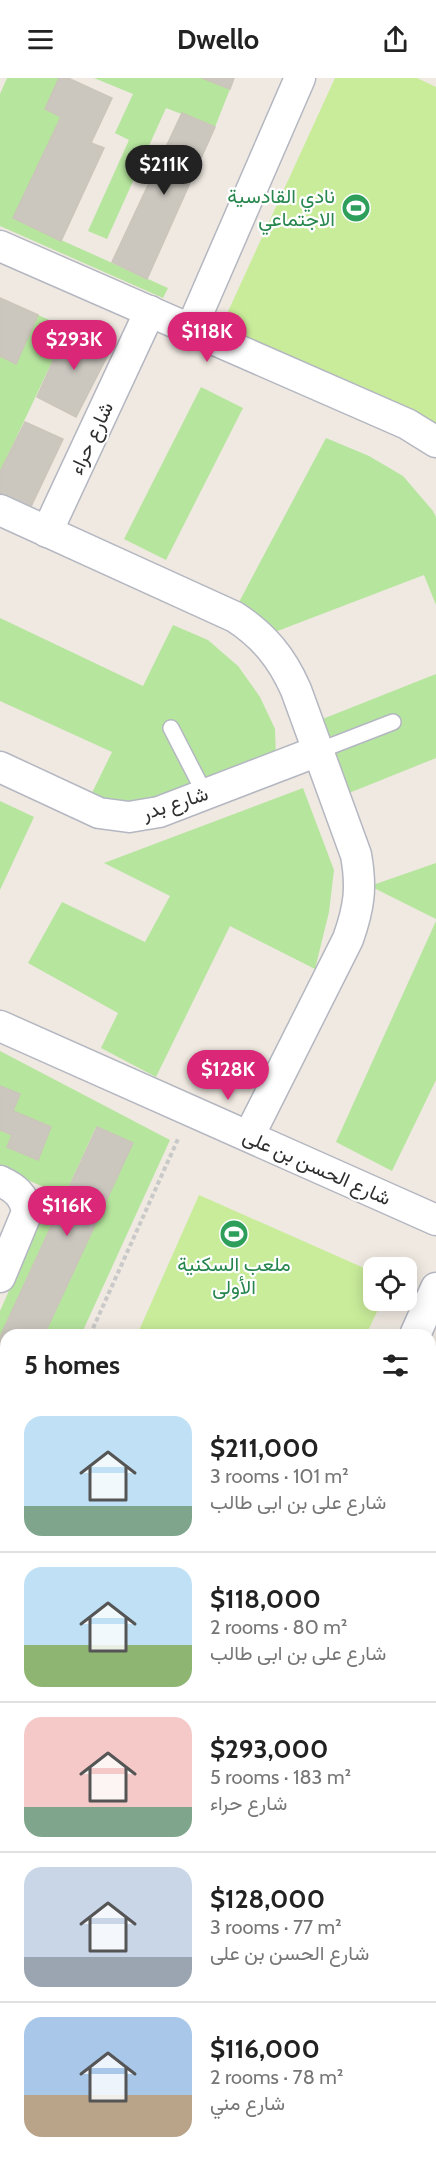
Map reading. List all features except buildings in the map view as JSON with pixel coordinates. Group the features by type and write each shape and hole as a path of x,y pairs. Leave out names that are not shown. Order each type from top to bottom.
{"street":[{"path":"191,329 300,78"},
{"path":"0,246 407,424 436,442"},
{"name":"شارع حراء","path":"47,532 150,311"},
{"path":"0,510 235,617 264,639 287,671 357,855 360,898 356,919 348,939 249,1136"},
{"name":"شارع بدر","path":"0,767 99,813 114,816 144,816 318,751"},
{"name":"شارع الحسن بن على","path":"0,1026 436,1220"},
{"path":"0,1181 15,1188 22,1196 27,1212 0,1277"},
{"path":"418,1329 436,1288"}],"lane":[{"path":"318,751 393,722"},
{"path":"171,728 205,794"}],"path":[{"path":"93,1329 191,1111"}],"green space":[{"path":"7,78 59,78 45,109 61,117 61,240 168,288 163,298 0,226 0,94"},
{"path":"94,78 202,78 230,89 215,127 166,108 107,239 88,231 129,140 115,133 133,94"},
{"name":"نادي القادسية الاجتماعي","path":"335,78 417,78 436,87 436,426 220,329"},
{"path":"38,315 68,328 0,472 0,356 16,363"},
{"path":"201,387 243,408 166,560 124,539"},
{"path":"326,438 369,456 403,476 433,511 436,517 436,605 424,575 267,635 238,604"},
{"path":"0,618 143,686 173,625 208,640 238,666 260,697 275,729 276,759 123,815 87,803 112,752 0,701"},
{"path":"436,674 436,758 349,793 320,720"},
{"path":"303,788 334,870 329,912 315,969 230,926 156,1077 101,1048 118,1013 28,963 62,902 145,942 170,896 104,863"},
{"path":"0,801 34,817 0,890"},
{"path":"436,863 436,919 370,886"},
{"path":"436,921 436,1080 392,1171 336,1142"},
{"path":"0,1051 170,1140 84,1329 47,1329 132,1143 96,1127 4,1329 0,1329 0,1311 53,1191 0,1168"},
{"name":"ملعب السكنية الأولى","path":"199,1195 363,1268 363,1311 377,1311 369,1329 140,1329"}],"place":[{"name":"نادي القادسية الاجتماعي","path":"356,208"},
{"name":"ملعب السكنية الأولى","path":"234,1234"}]}
